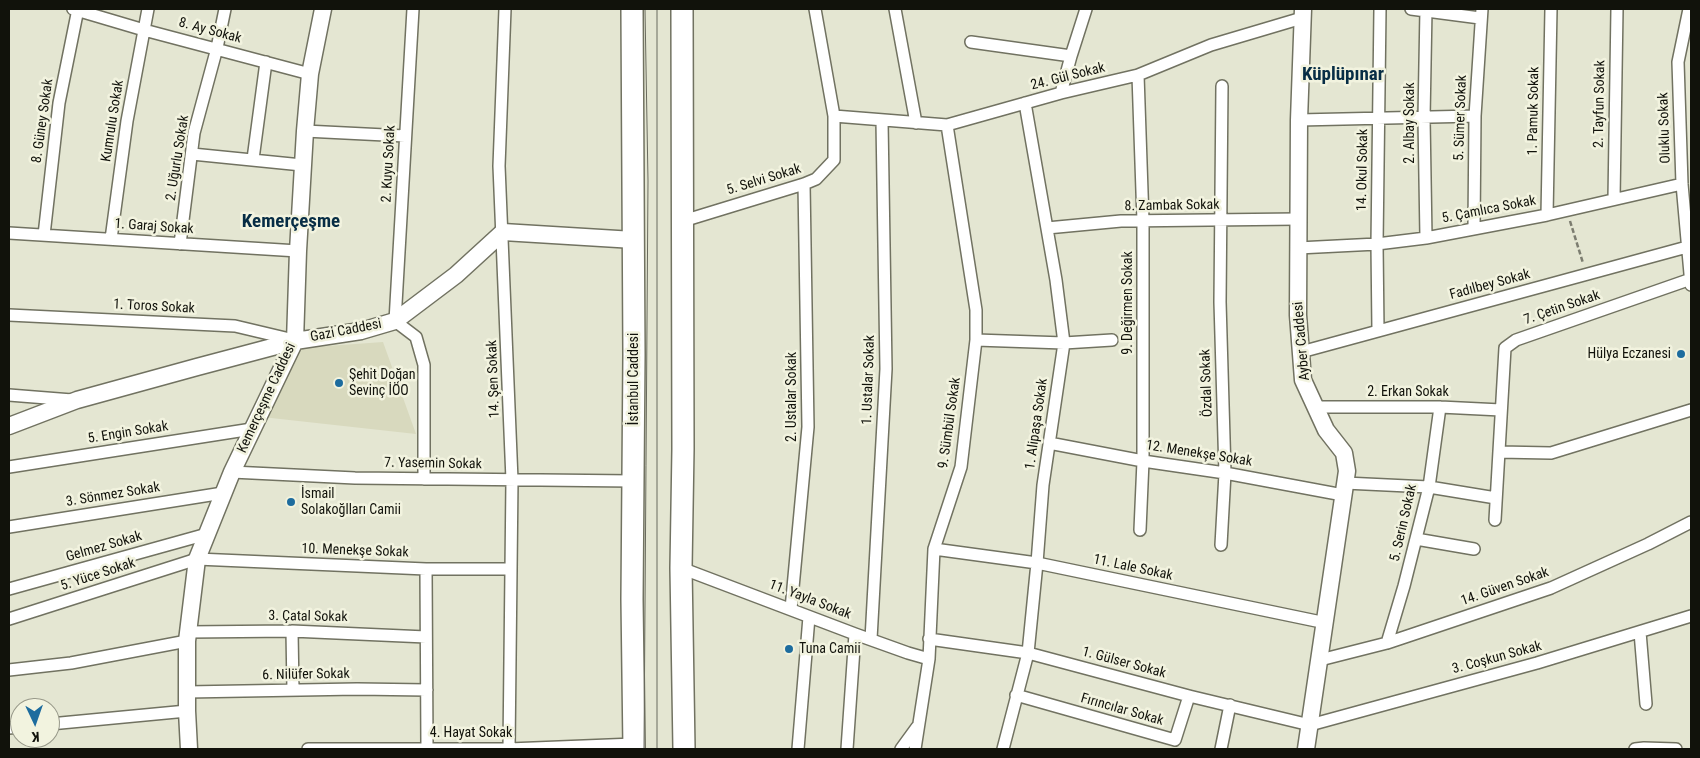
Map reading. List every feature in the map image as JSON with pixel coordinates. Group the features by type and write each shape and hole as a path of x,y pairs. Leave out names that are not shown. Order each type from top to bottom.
{"highway":[{"name":"İstanbul Caddesi","path":"632,9 634,240 632,599 634,747"},
{"path":"682,9 683,449 681,568 684,749"}],"main road":[{"name":"Kemerçeşme Caddesi","path":"189,749 187,711 188,636 196,559 232,472 295,341 304,131 310,74 323,9"},
{"name":"Ayber Caddesi","path":"1303,14 1298,219 1298,315 1303,380 1326,430 1344,453 1347,471 1306,749"},
{"path":"503,232 634,240"},
{"name":"Gazi Caddesi","path":"9,426 77,400 295,341 361,331 395,321 456,275 503,232"}],"street":[{"name":"Kumrulu Sokak","path":"111,239 127,121 148,9"},
{"name":"2. Uğurlu Sokak","path":"180,244 194,133 226,9"},
{"name":"2. Kuyu Sokak","path":"395,321 413,9"},
{"name":"14. Şen Sokak","path":"505,9 499,166 512,480 509,749"},
{"path":"815,9 834,116"},
{"path":"895,9 916,123"},
{"path":"1061,93 1070,56 1086,9"},
{"name":"14. Okul Sokak","path":"1378,331 1377,244 1380,9"},
{"path":"1411,9 1481,13"},
{"name":"1. Pamuk Sokak","path":"1547,214 1551,9"},
{"name":"2. Tayfun Sokak","path":"1614,199 1617,9"},
{"name":"Oluklu Sokak","path":"1690,9 1678,62 1682,184 1691,285"},
{"name":"8. Ay Sokak","path":"76,10 310,74"},
{"name":"8. Güney Sokak","path":"44,235 59,103 76,10"},
{"name":"2. Albay Sokak","path":"1426,10 1424,118 1426,238"},
{"name":"5. Sümer Sokak","path":"1474,228 1475,116 1481,13"},
{"name":"24. Gül Sokak","path":"834,116 948,125 1061,93 1138,74 1211,45 1303,14"},
{"path":"971,42 1070,56"},
{"path":"252,160 266,62"},
{"name":"9. Değirmen Sokak","path":"1138,74 1142,221 1143,461 1140,530"},
{"name":"Özdal Sokak","path":"1221,545 1225,473 1220,302 1222,86"},
{"name":"1. Alipaşa Sokak","path":"1003,749 1028,653 1038,563 1043,485 1064,343 1056,280 1025,103"},
{"name":"5. Selvi Sokak","path":"683,221 816,179 834,160 834,116"},
{"path":"1299,120 1475,116"},
{"name":"1. Ustalar Sokak","path":"871,639 886,369 882,121"},
{"name":"9. Sümbül Sokak","path":"915,749 928,658 934,549 960,467 976,340 976,310 948,125"},
{"path":"304,131 406,136"},
{"path":"192,154 302,165"},
{"name":"2. Ustalar Sokak","path":"791,609 808,427 804,184"},
{"name":"5. Çamlıca Sokak","path":"1298,248 1377,244 1426,238 1682,184"},
{"name":"8. Zambak Sokak","path":"1047,228 1121,221 1298,219"},
{"name":"1. Garaj Sokak","path":"9,234 298,251"},
{"name":"Fadılbey Sokak","path":"1301,352 1688,247"},
{"name":"7. Çetin Sokak","path":"1501,410 1505,348 1516,340 1691,279"},
{"name":"1. Toros Sokak","path":"9,315 235,326 295,341"},
{"path":"395,321 416,337 424,364 424,479"},
{"path":"976,340 1064,343 1112,340"},
{"path":"9,395 77,400"},
{"name":"2. Erkan Sokak","path":"1315,407 1440,407 1501,410"},
{"name":"5. Serin Sokak","path":"1387,643 1404,586 1429,487 1440,407"},
{"path":"1495,520 1501,410"},
{"path":"1498,452 1551,453 1691,410"},
{"name":"5. Engin Sokak","path":"9,467 252,429"},
{"name":"12. Menekşe Sokak","path":"1049,443 1143,461 1344,489 1429,487 1496,498"},
{"name":"7. Yasemin Sokak","path":"232,472 355,478 633,481"},
{"name":"3. Sönmez Sokak","path":"9,527 223,493"},
{"name":"14. Güven Sokak","path":"1320,660 1387,643 1551,588 1648,544 1691,522"},
{"name":"Gelmez Sokak","path":"9,589 207,534"},
{"path":"1416,539 1474,549"},
{"name":"11. Lale Sokak","path":"934,549 1038,563 1326,622"},
{"name":"10. Menekşe Sokak","path":"196,559 426,569 511,569"},
{"name":"5. Yüce Sokak","path":"9,619 196,559"},
{"name":"11. Yayla Sokak","path":"681,568 855,634 928,658"},
{"path":"426,569 427,749"},
{"name":"3. Coşkun Sokak","path":"1310,725 1537,663 1691,616"},
{"path":"798,749 809,617"},
{"path":"292,631 292,690"},
{"name":"3. Çatal Sokak","path":"9,670 71,663 188,636 292,631 426,637"},
{"path":"1640,632 1646,704"},
{"path":"847,749 855,634"},
{"name":"1. Gülser Sokak","path":"929,639 1028,653 1189,696 1310,725"},
{"name":"6. Nilüfer Sokak","path":"187,692 357,689 426,690"},
{"name":"Fırıncılar Sokak","path":"1016,696 1175,740 1189,696"},
{"path":"1221,749 1230,705"},
{"path":"60,723 187,711"},
{"path":"901,749 919,724"},
{"name":"4. Hayat Sokak","path":"308,749 634,747"},
{"path":"1635,749 1676,749"}],"path":[{"path":"1566,210 1587,274"}],"shaded area":[{"name":"Şehit Doğan Sevinç İÖO","path":"383,342 416,434 262,417 300,348"}],"tram line":[{"path":"644,749 648,181 645,9"},
{"path":"657,9 657,749"}],"place":[{"name":"Hülya Eczanesi","path":"1681,354"},
{"name":"Şehit Doğan Sevinç İÖO","path":"339,383"},
{"name":"İsmail Solakoğlları Camii","path":"291,502"},
{"name":"Tuna Camii","path":"789,649"}],"district":[{"name":"Küplüpınar","path":"1343,75"},
{"name":"Kemerçeşme","path":"291,222"}]}
